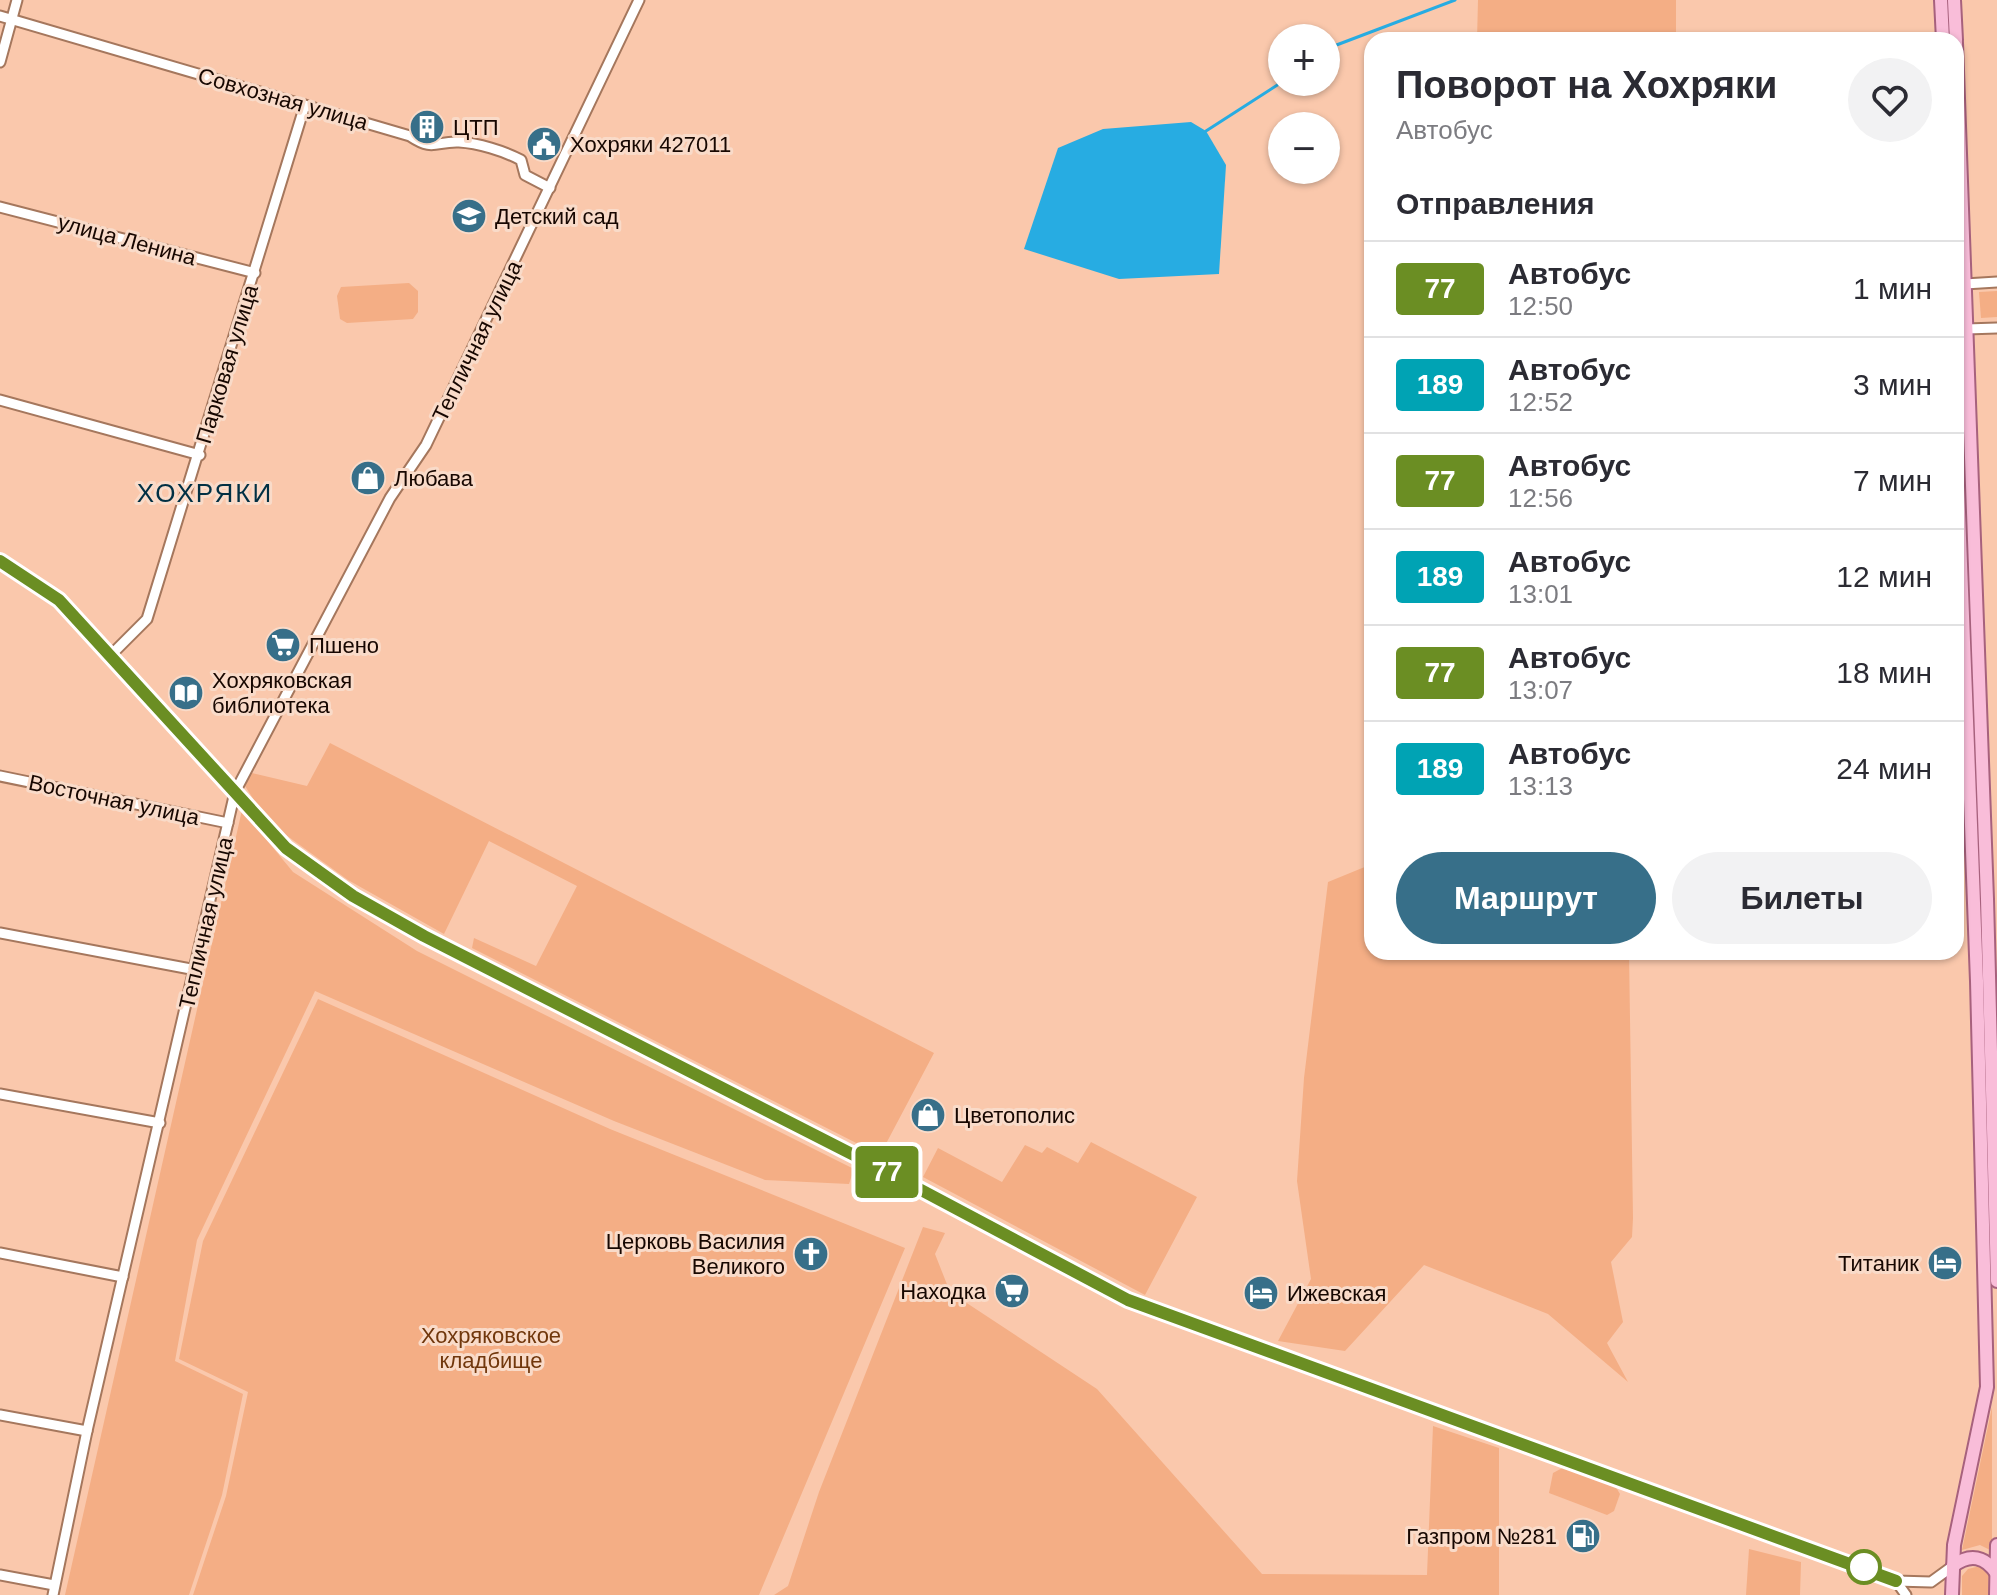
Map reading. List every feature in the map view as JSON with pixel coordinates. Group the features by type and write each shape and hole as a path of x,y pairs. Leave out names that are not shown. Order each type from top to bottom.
{"main road":[{"path":"1941,0 1943,32"},
{"path":"1954,0 1956,32"},
{"path":"1964,257 1997,1281"},
{"path":"1952,1595 1954,1545 1987,1387 1977,981 1964,642"},
{"path":"1996,1595 1997,1545"},
{"path":"1953,1566 1964,1557 1977,1557 1990,1564 1997,1574"}],"street":[{"path":"0,62 17,0"},
{"name":"Тепличная улица","path":"54,1590 87,1431 235,792 390,498 426,445 639,0"},
{"name":"Совхозная улица","path":"0,16 410,136 431,147 457,142 510,154 521,160 525,175 550,188"},
{"name":"Парковая улица","path":"111,655 147,619 200,455 305,105"},
{"name":"улица Ленина","path":"0,207 255,273"},
{"path":"1965,284 1997,282"},
{"path":"1966,329 1997,328"},
{"path":"0,400 200,455"},
{"path":"0,561 59,600 286,848 353,896 1128,1300 1896,1581 1931,1582 1953,1566"},
{"name":"Восточная улица","path":"0,776 228,823"},
{"path":"0,933 196,970"},
{"path":"0,1094 160,1123"},
{"path":"0,1253 123,1277"},
{"path":"0,1415 87,1431"},
{"path":"0,1575 54,1590"},
{"path":"1896,1581 1906,1595"}],"green space":[{"path":"1478,0 1676,0 1676,32 1477,32"},
{"path":"409,283 418,291 418,312 413,319 347,323 340,319 337,296 341,287"},
{"path":"1997,291 1997,317 1981,318 1979,292"},
{"path":"330,743 934,1053 880,1155 472,948 474,938 536,966 577,886 489,841 444,934 348,880 268,822 245,786 252,773 307,786"},
{"path":"242,810 293,872 417,951 854,1169 849,1184 765,1180 614,1121 315,991 197,1240 175,1361 243,1394 222,1495 189,1595 65,1595"},
{"path":"1364,867 1364,960 1629,960 1632,1237 1611,1262 1623,1322 1607,1343 1628,1382 1548,1314 1424,1265 1345,1351 1278,1341 1311,1279 1297,1181 1304,1078 1328,882"},
{"name":"Хохряковское кладбище","path":"318,999 610,1129 905,1248 759,1595 193,1595 226,1496 248,1392 179,1359 203,1241"},
{"path":"1091,1142 1197,1197 1145,1295 923,1177 938,1148 1002,1182 1025,1145 1042,1153 1047,1147 1078,1163"},
{"path":"923,1227 945,1233 935,1254 950,1292 1097,1389 1262,1574 1427,1575 1433,1426 1499,1448 1499,1595 774,1595 788,1586 819,1492"},
{"path":"1992,1407 1992,1551 1980,1545 1962,1550"},
{"path":"1566,1466 1614,1484 1620,1494 1614,1511 1607,1515 1549,1493 1553,1473"},
{"path":"1749,1549 1801,1562 1800,1595 1746,1595"},
{"path":"1980,1566 1993,1576 1992,1595 1962,1595 1962,1576 1968,1569"}],"water":[{"path":"1191,122 1206,131 1226,165 1219,274 1119,279 1024,249 1058,148 1103,129"}],"waterway":[{"path":"1371,32 1455,0"},
{"path":"1340,44 1364,35"},
{"path":"1206,131 1268,91"}],"bus line":[{"name":"77","path":"0,561 59,600 286,848 353,896 424,936 891,1174 1128,1300 1865,1567 1896,1581"}],"place":[{"name":"ЦТП","path":"427,127"},
{"name":"Хохряки 427011","path":"544,144"},
{"name":"Детский сад","path":"469,216"},
{"name":"Любава","path":"368,478"},
{"name":"Пшено","path":"283,645"},
{"name":"Хохряковская библиотека","path":"186,693"},
{"name":"Цветополис","path":"928,1115"},
{"name":"Церковь Василия Великого","path":"811,1254"},
{"name":"Титаник","path":"1945,1263"},
{"name":"Находка","path":"1012,1291"},
{"name":"Ижевская","path":"1261,1293"},
{"name":"Газпром №281","path":"1583,1536"}],"district":[{"name":"ХОХРЯКИ","path":"205,493"}]}
